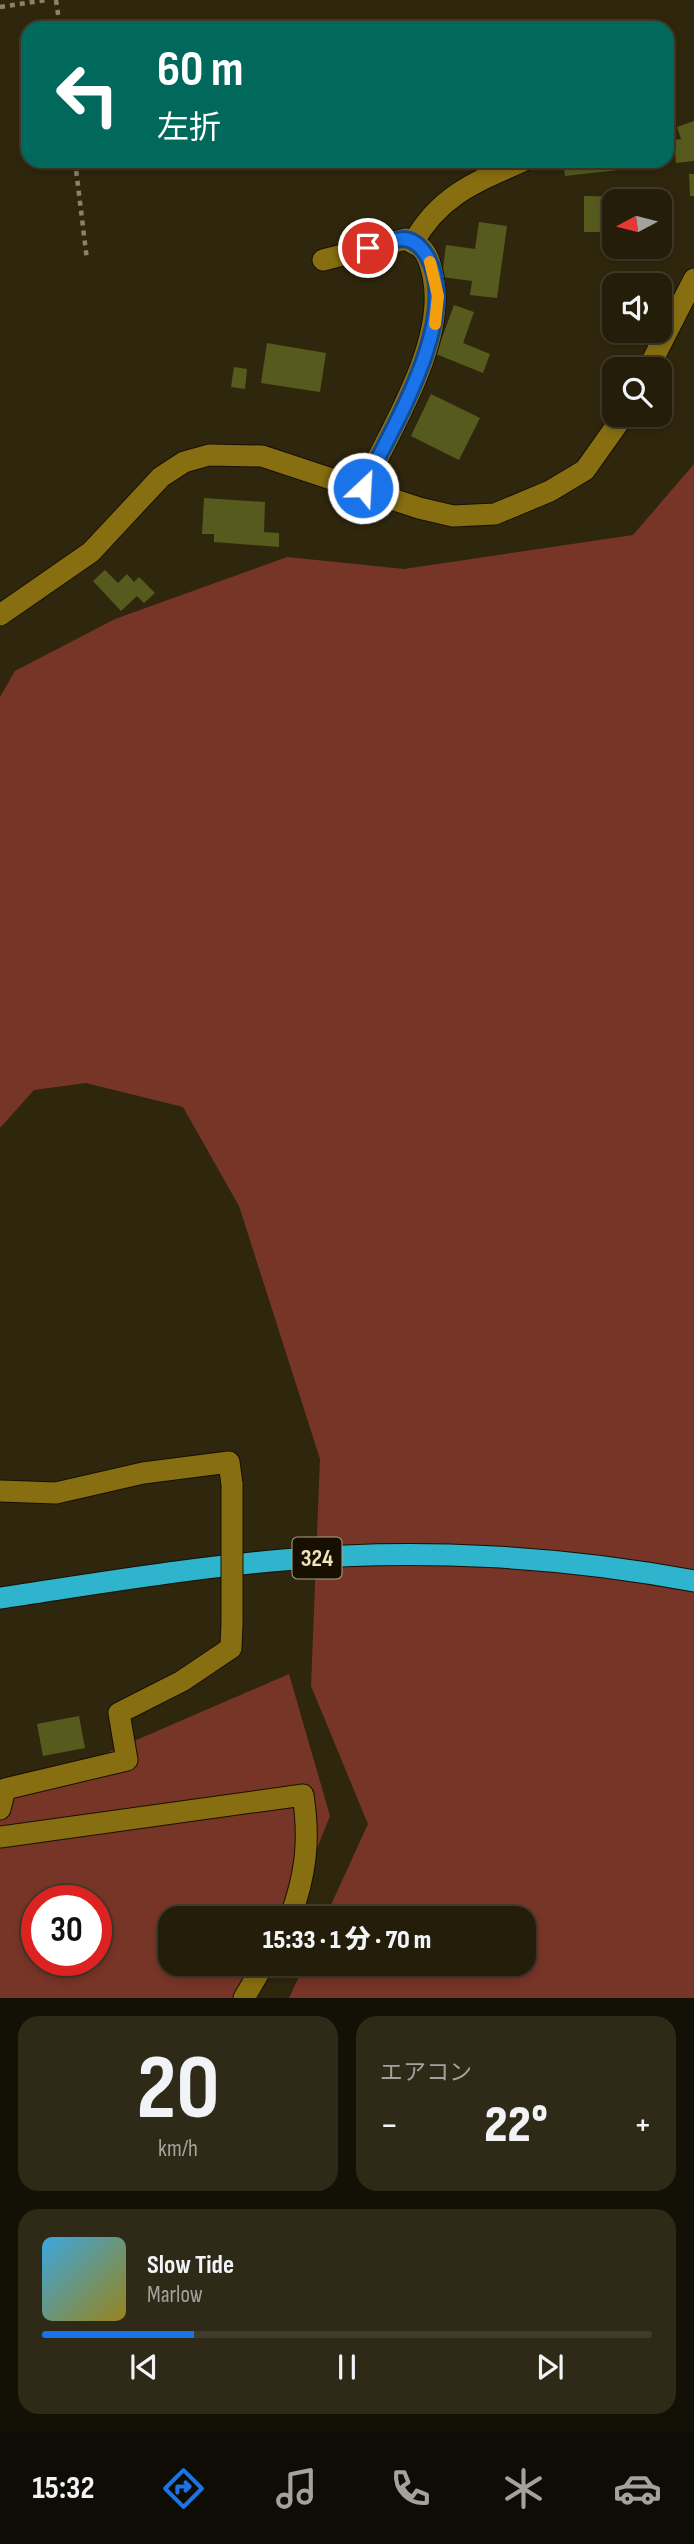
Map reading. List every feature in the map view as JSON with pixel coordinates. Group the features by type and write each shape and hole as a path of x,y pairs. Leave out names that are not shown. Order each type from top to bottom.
{"highway":[{"name":"324","path":"0,1598 200,1568 286,1559 461,1556 694,1574"},
{"name":"324","path":"637,1570 694,1581"},
{"name":"324","path":"637,1570 694,1587"}],"street":[{"path":"413,243 426,219 442,203 474,182 507,168"},
{"path":"323,260 406,239 422,248 431,264 438,296 434,327 415,379 363,488"},
{"path":"654,357 694,279"},
{"path":"0,615 91,552 161,477 184,462 209,455 262,456 419,508 453,516 495,514 550,491 584,470 615,427"},
{"path":"0,1491 55,1493 144,1473 229,1462 232,1484 231,1648 182,1681 119,1713 127,1760 5,1789 0,1809"},
{"path":"0,1837 303,1795 309,1833 301,1891 295,1906"},
{"path":"244,1998 257,1976"}],"path":[{"path":"0,7 47,0"},
{"path":"56,0 59,21"},
{"path":"76,168 87,260"}],"shaded area":[{"path":"694,464 694,1998 289,1998 299,1976 536,1976 536,1906 330,1906 368,1824 311,1686 320,1459 239,1206 183,1107 86,1083 34,1090 0,1128 0,697 15,671 115,619 287,557 404,569 633,535"},
{"path":"289,1674 330,1816 294,1906 158,1906 158,1976 265,1976 257,1998 0,1998 0,1799"}],"building":[{"path":"694,121 694,161 676,163 674,140 681,139 677,127"},
{"path":"564,168 636,168 565,176"},
{"path":"689,174 694,174 694,196 690,196"},
{"path":"584,196 602,196 602,232 584,232"},
{"path":"479,222 507,226 497,298 470,295 472,281 442,277 446,245 475,249"},
{"path":"454,305 474,312 463,343 490,354 483,373 436,354"},
{"path":"267,343 326,353 320,392 261,383"},
{"path":"234,367 247,369 245,389 231,387"},
{"path":"431,394 480,418 459,460 411,436"},
{"path":"204,498 265,502 264,532 279,533 279,547 214,542 214,534 202,534"},
{"path":"105,570 118,583 127,574 134,582 139,577 155,593 144,603 137,596 121,611 93,581"},
{"path":"79,1716 85,1748 43,1756 37,1724"}],"slow traffic":[{"path":"430,262 438,296 435,324"}],"route":[{"path":"363,488 415,379 434,327 438,296 431,264 422,248 406,239 368,248"}]}
